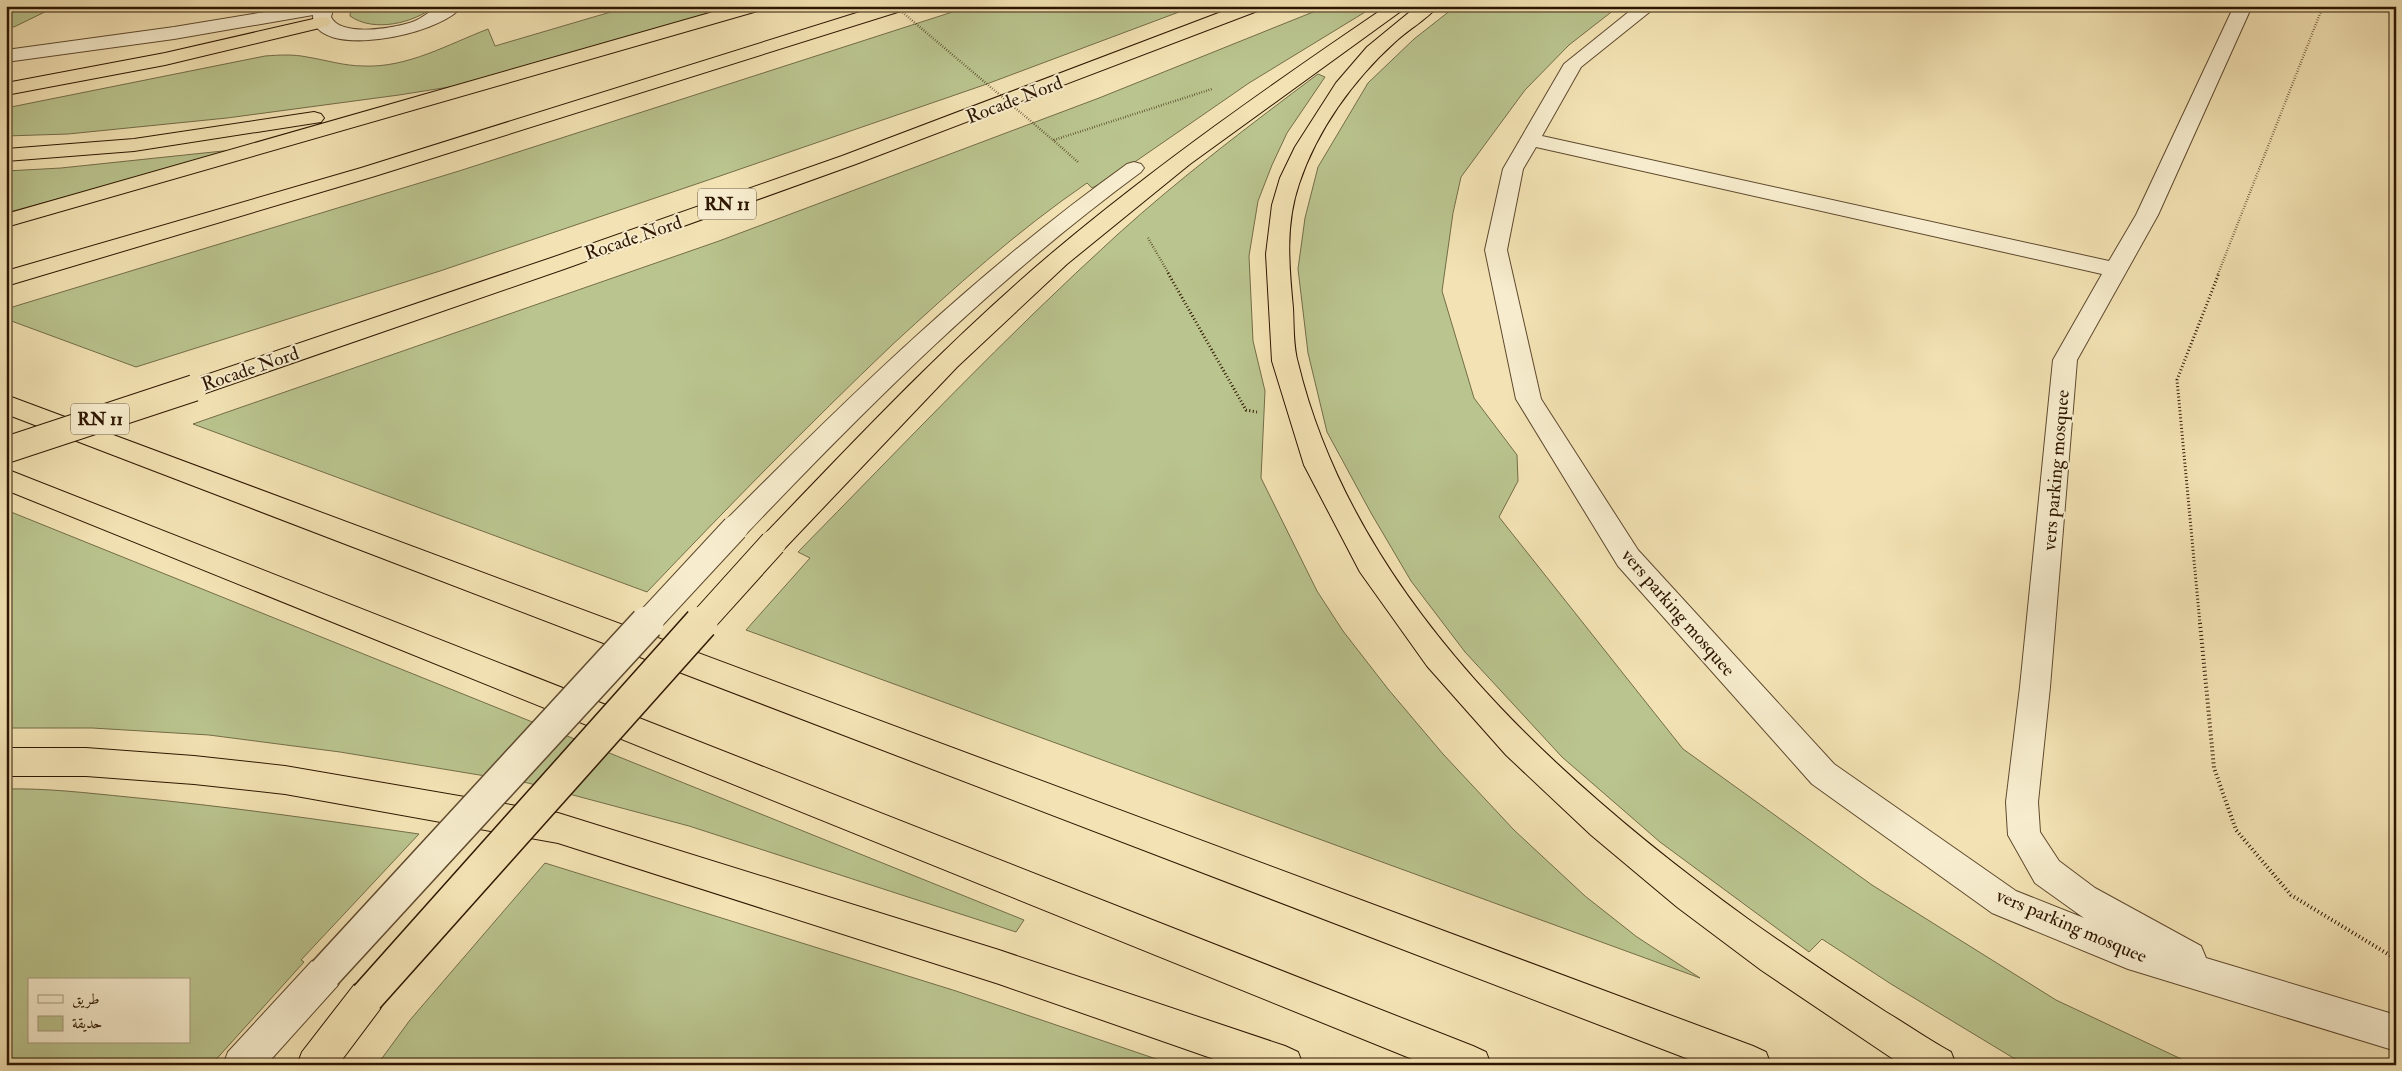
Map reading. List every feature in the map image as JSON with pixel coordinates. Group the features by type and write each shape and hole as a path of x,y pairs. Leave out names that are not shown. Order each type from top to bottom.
{"highway":[{"path":"6,221 458,93 755,6"},
{"path":"6,279 386,166 896,6"},
{"name":"Rocade Nord","path":"6,450 194,388 558,263 850,160 1254,6"},
{"path":"315,1065 367,997 773,543 930,380 1059,260 1129,203 1280,89 1399,6"},
{"path":"1428,6 1382,43 1354,72 1330,103 1294,169 1284,196 1278,236 1276,314 1286,368 1302,421 1334,499 1373,567 1442,664 1512,740 1606,828 1703,909 1806,981 1938,1065"},
{"path":"6,88 88,75 180,56 324,12"},
{"path":"6,155 134,145 251,129 458,93"},
{"path":"6,404 1753,1065"},
{"path":"6,479 1473,1065"},
{"path":"6,762 86,762 194,770 285,780 558,828 989,964 1285,1065"}],"street":[{"path":"6,56 324,12 332,30 350,35 373,35 406,30 423,25 448,11 473,6"},
{"name":"vers parking mosquee","path":"1648,6 1573,64 1512,169 1496,250 1529,399 1628,558 1823,774 2004,902 2128,952 2396,1033"},
{"name":"vers parking mosquee","path":"2234,983 2083,899 2047,872 2024,834 2022,802 2036,687 2065,360 2148,215 2243,6"},
{"path":"1529,139 2116,270"},
{"path":"241,1065 735,528 833,427 952,313 1034,242 1134,168"}],"path":[{"path":"896,6 1053,140 1214,88"},
{"path":"2323,6 2177,380 2214,768 2236,830 2291,895 2396,960"},
{"path":"1129,203 1246,410 1302,421"}],"green space":[{"path":"6,6 57,6 14,27 6,25"},
{"path":"351,6 435,6 405,21 382,25 370,24 350,16"},
{"path":"631,6 740,6 468,84 227,118 68,134 6,136 6,108 265,56 296,55 357,66 380,66 428,54 488,29 495,46"},
{"path":"971,6 1195,6 984,85 720,176 440,271 136,367 6,319 6,309 459,171"},
{"path":"1328,6 1375,6 1249,83 1113,177 1092,188 1087,183 1011,240 892,345 768,467 647,592 193,424 719,241 1099,98"},
{"path":"1456,6 1619,6 1569,45 1525,90 1461,177 1453,213 1442,291 1474,398 1517,455 1518,481 1499,517 1683,749 1872,885 2056,1000 2194,1065 2025,1065 1891,984 1822,939 1809,952 1660,842 1562,757 1465,652 1411,581 1327,432 1308,353 1298,269 1305,218 1318,167 1368,83 1414,39"},
{"path":"1318,74 1325,77 1287,133 1258,201 1249,256 1253,341 1265,391 1261,478 1317,591 1343,631 1388,689 1443,754 1514,830 1585,896 1637,937 1700,978 746,630 810,558 798,552 1035,312 1117,235 1166,193 1241,132"},
{"path":"242,149 6,213 6,171 61,168"},
{"path":"6,510 1024,920 1016,932 689,826 528,783 340,752 209,735 92,728 6,728"},
{"path":"6,789 67,791 164,801 419,834 301,960 304,962 211,1065 6,1065"},
{"path":"545,863 956,991 1174,1065 377,1065 410,1020"}]}
